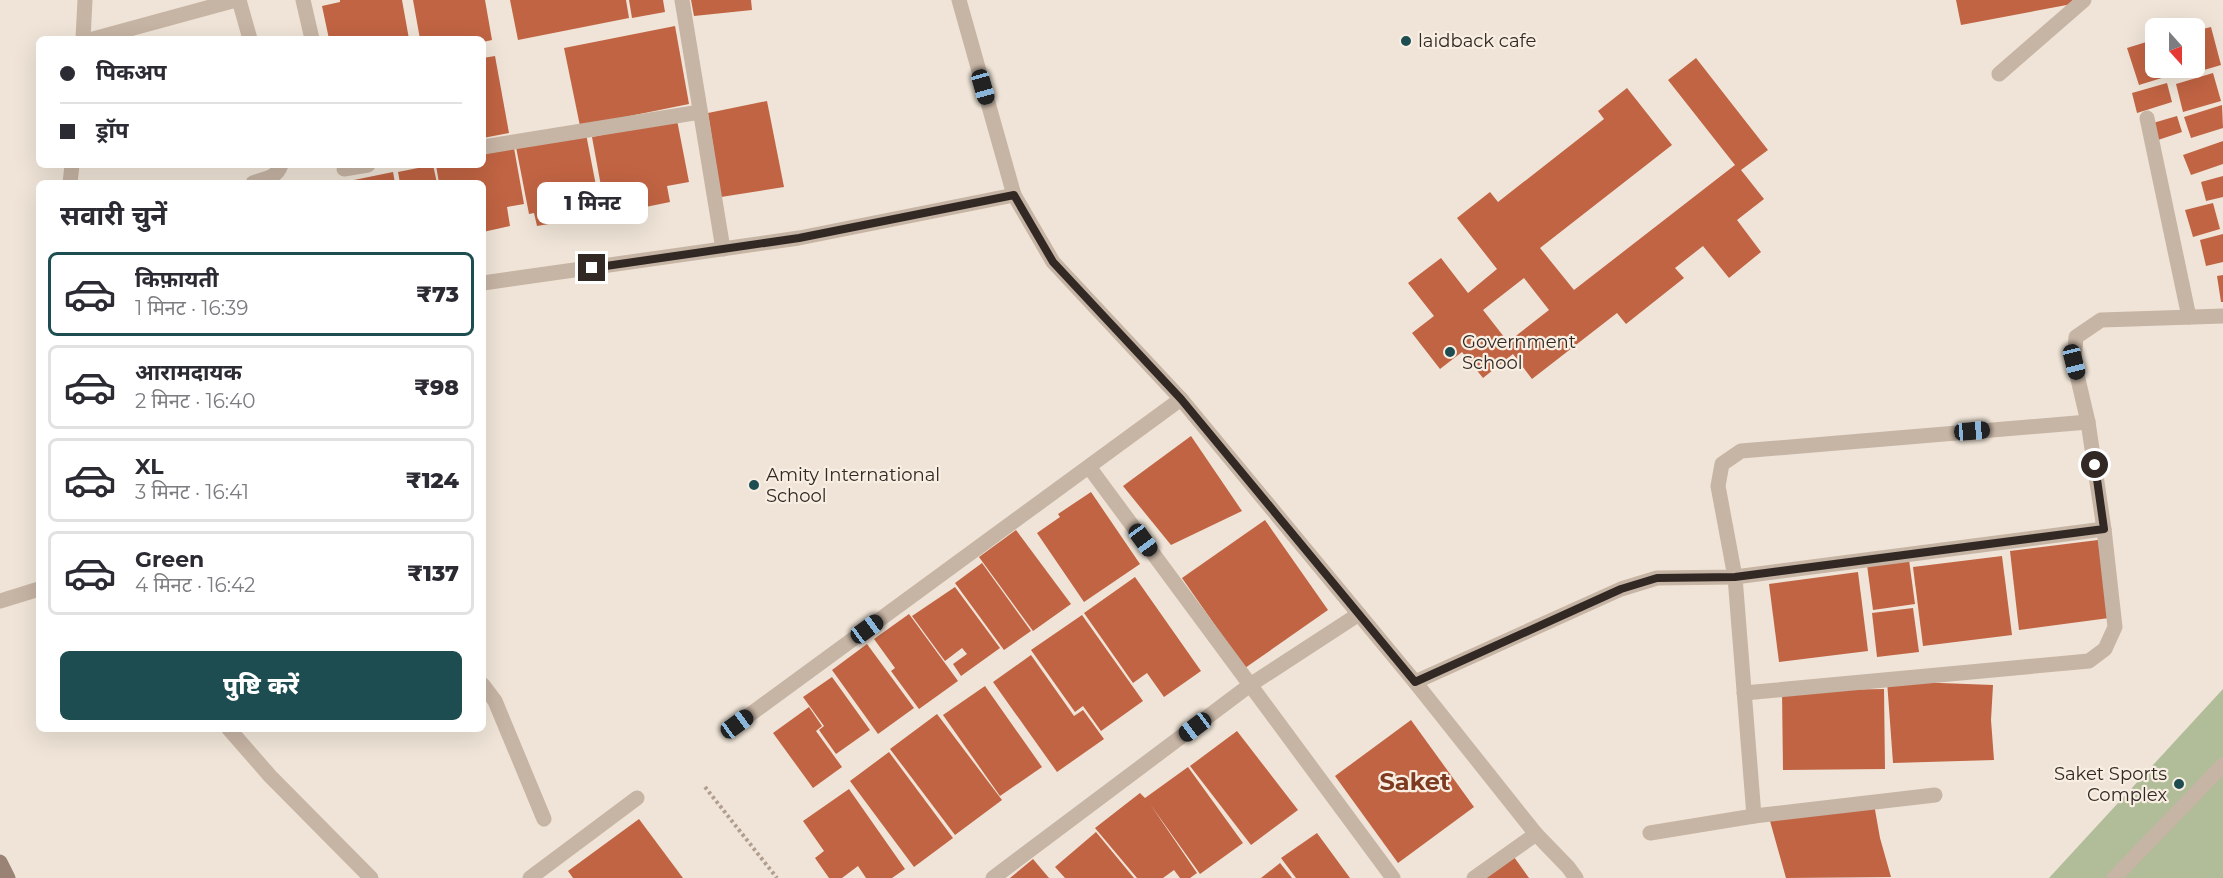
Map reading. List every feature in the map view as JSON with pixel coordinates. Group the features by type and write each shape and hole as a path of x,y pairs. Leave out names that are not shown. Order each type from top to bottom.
{"main road":[{"path":"0,862 8,878"}],"street":[{"path":"83,36 85,0"},
{"path":"104,36 233,0 248,36"},
{"path":"303,0 311,36"},
{"path":"682,0 723,249"},
{"path":"959,0 1014,195 1053,262 1181,399 1415,682 1536,834 1576,878"},
{"path":"1999,74 2084,0"},
{"path":"486,147 700,112"},
{"path":"2147,118 2189,317"},
{"path":"263,180 270,178 280,168"},
{"path":"486,283 799,238 1014,195"},
{"path":"1744,693 2089,661 2105,649 2115,627 2104,529 2088,422 2074,362 2076,337 2101,321 2223,316"},
{"path":"737,724 1181,399"},
{"path":"1754,816 1735,577 1718,486 1722,464 1741,451 2088,422"},
{"path":"1089,467 1393,878"},
{"path":"1415,682 1621,589 1657,578 1735,577 2104,529"},
{"path":"0,601 36,590"},
{"path":"993,878 1250,685 1359,614"},
{"path":"486,689 495,700 544,819"},
{"path":"232,732 270,776 371,878"},
{"path":"2114,878 2223,765"},
{"path":"1650,833 1754,816 1935,795"},
{"path":"530,878 636,798"},
{"path":"1474,878 1536,834"}],"path":[{"path":"705,787 777,878"}],"green space":[{"name":"Saket Sports Complex","path":"2223,689 2223,878 2049,878"}],"building":[{"path":"340,0 402,0 408,36 328,36 322,6 340,2"},
{"path":"413,0 485,0 492,40 486,41 486,36 419,36"},
{"path":"510,0 626,0 629,18 518,40"},
{"path":"629,0 663,0 665,12 632,18"},
{"path":"691,0 751,0 752,10 694,16"},
{"path":"1956,0 2072,0 2072,4 1961,25"},
{"path":"675,26 689,104 580,126 564,48"},
{"path":"2211,27 2221,65 2205,70 2205,28"},
{"path":"2145,42 2145,78 2162,78 2139,85 2127,48"},
{"path":"495,56 509,133 486,137 486,58"},
{"path":"1696,58 1768,150 1741,170 1764,199 1737,220 1761,252 1729,278 1703,246 1675,268 1684,278 1626,324 1617,313 1532,379 1513,354 1483,378 1462,352 1440,369 1412,333 1434,316 1408,283 1441,258 1468,293 1497,269 1457,218 1490,192 1498,202 1604,119 1598,111 1627,88 1672,145 1540,248 1574,290 1735,165 1668,80","holes":["1524,278 1549,310 1508,342 1483,310"]},
{"path":"2213,73 2221,101 2183,112 2176,84 2205,78 2205,75"},
{"path":"2167,83 2172,102 2137,113 2132,93"},
{"path":"767,101 784,187 721,197 708,113"},
{"path":"2222,105 2223,128 2191,138 2184,117"},
{"path":"2177,116 2182,132 2158,140 2153,123"},
{"path":"677,120 689,182 667,186 670,202 626,211 622,194 603,197 592,137"},
{"path":"586,134 598,196 581,199 585,218 537,226 534,213 529,214 516,147"},
{"path":"2223,141 2223,164 2191,175 2183,155"},
{"path":"514,148 524,204 507,207 510,226 486,231 486,180 438,180 436,168 486,168 486,153"},
{"path":"434,168 436,180 399,180 398,172"},
{"path":"393,172 394,180 354,180"},
{"path":"2223,176 2223,197 2206,201 2201,182"},
{"path":"2213,203 2220,229 2193,237 2185,210"},
{"path":"2223,234 2223,262 2206,266 2200,240"},
{"path":"2223,275 2223,302 2221,302 2217,276"},
{"path":"1191,436 1242,511 1171,545 1123,486"},
{"path":"1091,492 1140,564 1084,602 1037,533 1060,517 1058,514"},
{"path":"1265,520 1328,610 1245,668 1182,578"},
{"path":"1016,530 1071,604 1033,631 979,557"},
{"path":"2098,540 2109,618 2019,630 2010,551"},
{"path":"2002,556 2012,635 1923,646 1913,567"},
{"path":"1909,560 1915,604 1873,610 1867,565"},
{"path":"982,563 1031,631 1004,650 955,583"},
{"path":"1858,572 1868,651 1779,662 1769,584"},
{"path":"1135,577 1201,671 1164,697 1147,673 1133,683 1084,613"},
{"path":"955,587 1000,648 961,676 953,664 967,654 962,648 945,661 912,616"},
{"path":"1913,608 1919,652 1877,657 1872,613"},
{"path":"909,614 958,681 919,709 891,671 895,668 874,639"},
{"path":"1082,615 1143,701 1101,731 1083,706 1075,712 1031,650"},
{"path":"867,644 914,708 878,734 832,670"},
{"path":"1031,655 1074,716 1083,710 1104,739 1057,772 993,682"},
{"path":"832,677 870,730 836,754 819,730 824,726 803,697"},
{"path":"1887,681 1993,685 1991,720 1994,760 1893,763"},
{"path":"985,686 1042,767 1000,796 943,715"},
{"path":"1884,689 1885,769 1783,770 1782,691"},
{"path":"809,707 822,726 816,731 842,767 813,788 773,733"},
{"path":"937,714 1002,800 955,835 890,749"},
{"path":"1411,720 1474,807 1398,863 1335,776"},
{"path":"1237,731 1298,810 1251,845 1190,766"},
{"path":"889,752 953,838 914,867 850,781"},
{"path":"1188,767 1243,843 1200,874 1150,804 1197,873 1190,878 1180,878 1174,870 1163,878 1137,878 1095,828 1140,793 1145,798"},
{"path":"849,789 905,869 892,878 866,878 858,866 842,878 829,878 815,858 824,851 803,821"},
{"path":"1874,804 1880,838 1891,877 1786,878 1770,821"},
{"path":"639,819 683,878 573,878 568,871"},
{"path":"1096,832 1134,878 1065,878 1055,867"},
{"path":"1317,833 1350,878 1296,878 1281,858"},
{"path":"1514,857 1529,878 1485,878"},
{"path":"1033,859 1049,878 1010,878"},
{"path":"1280,863 1292,878 1261,878"}],"place":[{"name":"laidback cafe","path":"1406,41"},
{"name":"Government School","path":"1450,352"},
{"name":"Amity International School","path":"754,485"},
{"name":"Saket Sports Complex","path":"2179,784"}],"district":[{"name":"Saket","path":"1415,782"}],"route":[{"path":"592,268 799,238 1014,195 1053,262 1181,399 1415,682 1621,589 1657,578 1735,577 2104,529 2095,465"}]}
